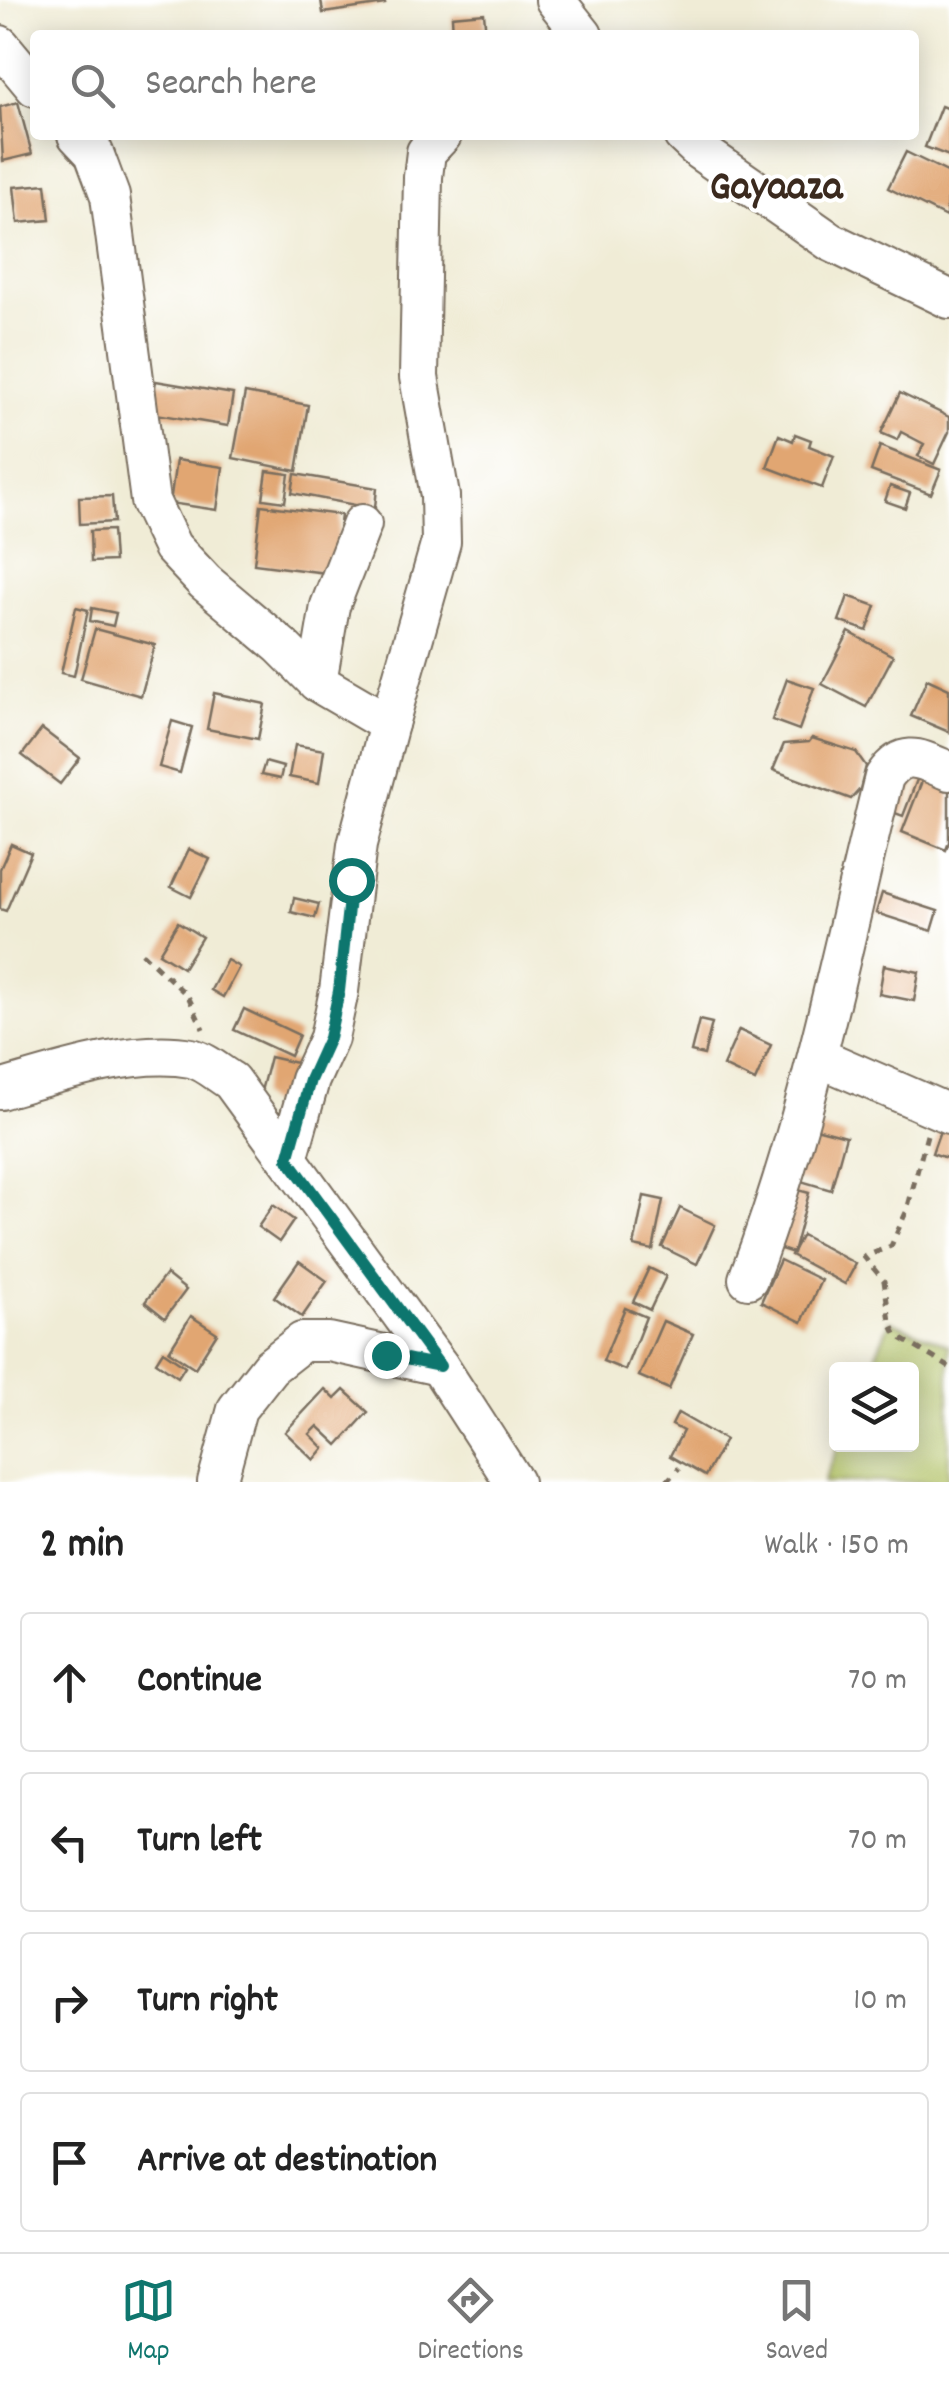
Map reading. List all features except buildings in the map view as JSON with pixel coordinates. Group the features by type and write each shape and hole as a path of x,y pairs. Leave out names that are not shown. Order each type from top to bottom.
{"street":[{"path":"555,0 579,30"},
{"path":"0,45 30,81"},
{"path":"82,140 94,153 110,196 150,501 172,547 316,682 388,724"},
{"path":"288,1159 310,1080 329,1038 339,991 357,846 441,542 440,496 419,377 423,177 426,152 437,140"},
{"path":"688,140 831,242 949,299"},
{"path":"316,682 330,606 362,524"},
{"path":"748,1279 768,1226 818,1057 884,777 894,762 906,757 949,771"},
{"path":"1,1089 102,1064 158,1056 194,1059 232,1081 440,1366 514,1482"},
{"path":"818,1057 941,1111"},
{"path":"218,1482 238,1409 270,1367 302,1342 329,1342 440,1366"}],"path":[{"path":"142,953 188,996 202,1025 214,1071"},
{"path":"941,1111 908,1210 891,1246 864,1257 884,1281 890,1321 897,1336 949,1367"},
{"path":"666,1482 679,1468"}],"green space":[{"path":"890,1321 949,1345 949,1482 824,1482 836,1452 919,1452 919,1362 873,1362"}],"district":[{"name":"Gayaaza","path":"776,183"}],"route":[{"path":"351,880 339,991 329,1038 310,1080 288,1159 440,1366 386,1355"}]}
